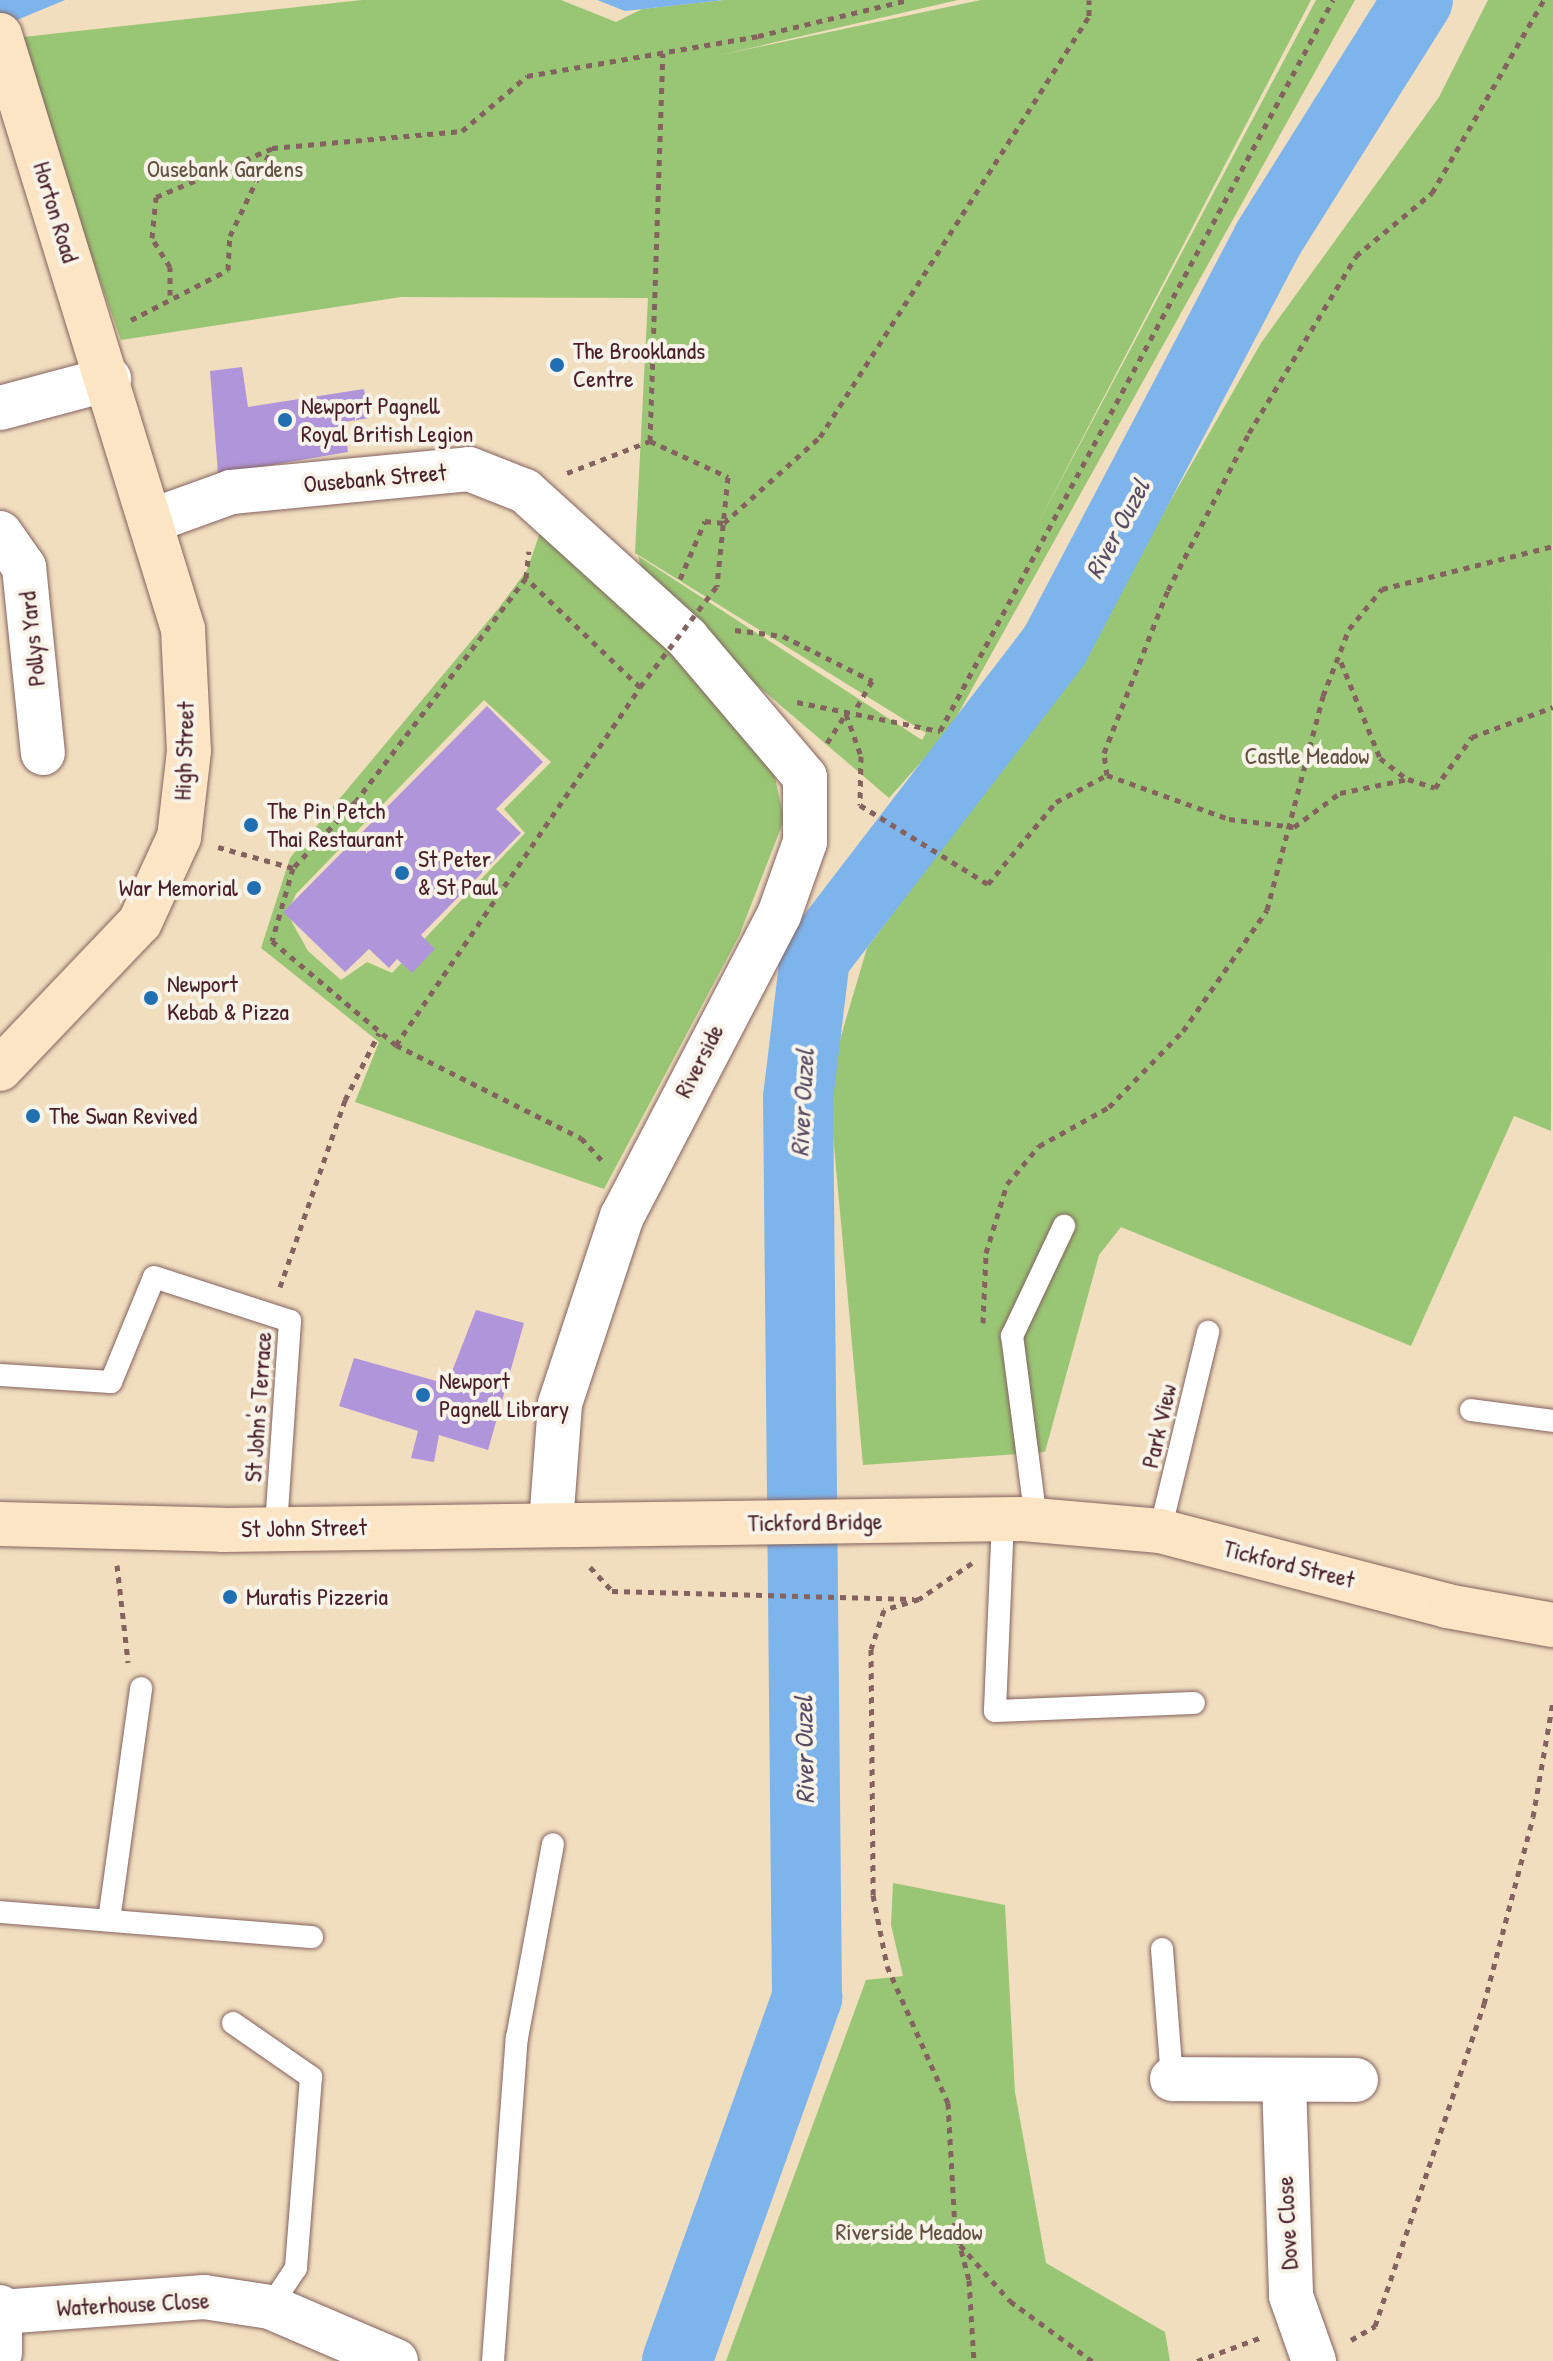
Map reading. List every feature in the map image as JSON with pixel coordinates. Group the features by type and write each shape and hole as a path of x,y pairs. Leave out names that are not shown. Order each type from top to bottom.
{"main road":[{"name":"Horton Road","path":"2,40 103,360"},
{"name":"High Street","path":"0,1069 140,922 179,837 189,751 183,629 103,360"},
{"name":"Tickford Bridge","path":"608,1526 1021,1519"},
{"name":"Tickford Street","path":"1021,1519 1160,1531 1447,1606 1553,1625"},
{"name":"St John Street","path":"0,1524 276,1529 608,1526"}],"street":[{"path":"0,408 103,360"},
{"name":"Ousebank Street","path":"151,521 231,492 469,469 525,491 700,626"},
{"name":"Pollys Yard","path":"0,533 24,567 43,753"},
{"path":"700,626 805,777"},
{"name":"Riverside","path":"551,1525 560,1404 622,1216 779,915 805,842 805,777"},
{"path":"1172,2079 1356,2080"},
{"name":"Dove Close","path":"1284,2082 1285,2213 1318,2344"},
{"name":"Waterhouse Close","path":"0,2310 204,2297 270,2307 396,2361"},
{"path":"0,2310 0,2353"}],"lane":[{"path":"1064,1226 1012,1336 1021,1519 995,1711 1194,1703"},
{"name":"St John's Terrace","path":"0,1375 111,1382 154,1277 290,1321 276,1529"},
{"name":"Park View","path":"1160,1531 1208,1332"},
{"path":"1471,1410 1553,1421"},
{"path":"109,1920 141,1688"},
{"path":"493,2361 517,2038 553,1844"},
{"path":"0,1912 312,1937"},
{"path":"1162,1949 1172,2079"},
{"path":"233,2023 311,2077 296,2268 270,2307"}],"path":[{"path":"170,295 170,267 152,238 156,197 272,148 462,131 527,76 663,53 908,0"},
{"path":"673,595 705,521 724,523 820,437 1089,16 1089,0"},
{"path":"856,709 940,731 1333,0"},
{"path":"1107,775 1104,753 1168,590 1249,433 1356,256 1432,193 1544,0"},
{"path":"650,441 663,53"},
{"path":"103,360 170,295 228,270 230,236 272,148"},
{"path":"396,1045 640,687 717,586 728,477 650,441 525,491"},
{"path":"529,546 526,578 356,801 293,868 272,941 396,1045 581,1138 607,1166 622,1216"},
{"path":"983,1341 986,1253 1007,1184 1039,1146 1109,1107 1183,1031 1267,910 1294,827 1323,696 1341,661 1349,629 1382,589 1553,546"},
{"path":"526,578 640,687"},
{"path":"700,626 783,636 872,681 856,709 846,714 805,777"},
{"path":"1341,661 1380,758 1408,779 1435,788 1472,737 1553,707"},
{"path":"846,714 861,756 860,805 988,884 1056,802 1107,775 1229,819 1294,827 1340,793 1408,779"},
{"path":"179,837 293,868"},
{"path":"290,1321 279,1282 345,1100 379,1033"},
{"path":"115,1526 121,1648 141,1688"},
{"path":"612,1591 919,1599 884,1610 871,1649 873,1895 887,1966 948,2103 959,2244 974,2361"},
{"path":"1197,2361 1318,2344 1375,2326 1480,2018 1533,1817 1553,1701"},
{"path":"959,2244 1010,2301 1092,2361"}],"green space":[{"name":"Ousebank Gardens","path":"362,0 561,0 616,22 642,9 724,0 958,0 716,56 981,0 1311,0 1036,527 1316,0 1355,0 948,732 889,798 648,592 638,556 922,740 926,733 635,553 648,298 401,297 121,340 14,38"},
{"name":"Castle Meadow","path":"1488,0 1553,0 1551,1131 1514,1116 1411,1346 1121,1227 1099,1255 1045,1452 863,1465 828,1080 867,948 1071,674 1261,343 1439,97"},
{"path":"543,524 651,627 774,772 784,820 739,936 604,1189 355,1102 379,1042 261,948 290,858 527,570","holes":["484,700 551,762 504,809 525,833 392,973 367,962 341,980 308,951 287,913 296,894"]},
{"name":"Riverside Meadow","path":"893,1883 1005,1905 1015,2092 1046,2263 1165,2332 1170,2361 726,2361 866,1980 903,1976 891,1925"}],"water":[{"path":"0,0 65,0 0,27"},
{"path":"597,0 724,0 625,11"}],"building":[{"name":"Newport Pagnell Royal British Legion","path":"242,367 248,407 364,389 369,418 344,422 348,452 218,474 210,371"},
{"name":"St Peter & St Paul","path":"487,706 543,762 496,809 521,833 421,935 435,949 412,973 397,959 389,968 369,949 345,972 283,912"},
{"name":"Newport Pagnell Library","path":"476,1310 524,1323 488,1450 439,1435 434,1462 411,1458 418,1431 339,1406 354,1358 447,1384"}],"waterway":[{"name":"River Ouzel","path":"677,2361 807,1997 798,1098 815,958 1055,645 1268,239 1418,0"}],"place":[{"name":"The Brooklands Centre","path":"557,365"},
{"name":"Newport Pagnell Royal British Legion","path":"285,420"},
{"name":"The Pin Petch Thai Restaurant","path":"251,825"},
{"name":"St Peter & St Paul","path":"402,873"},
{"name":"War Memorial","path":"254,888"},
{"name":"Newport Kebab & Pizza","path":"151,998"},
{"name":"The Swan Revived","path":"33,1116"},
{"name":"Newport Pagnell Library","path":"423,1395"},
{"name":"Muratis Pizzeria","path":"230,1597"}]}
